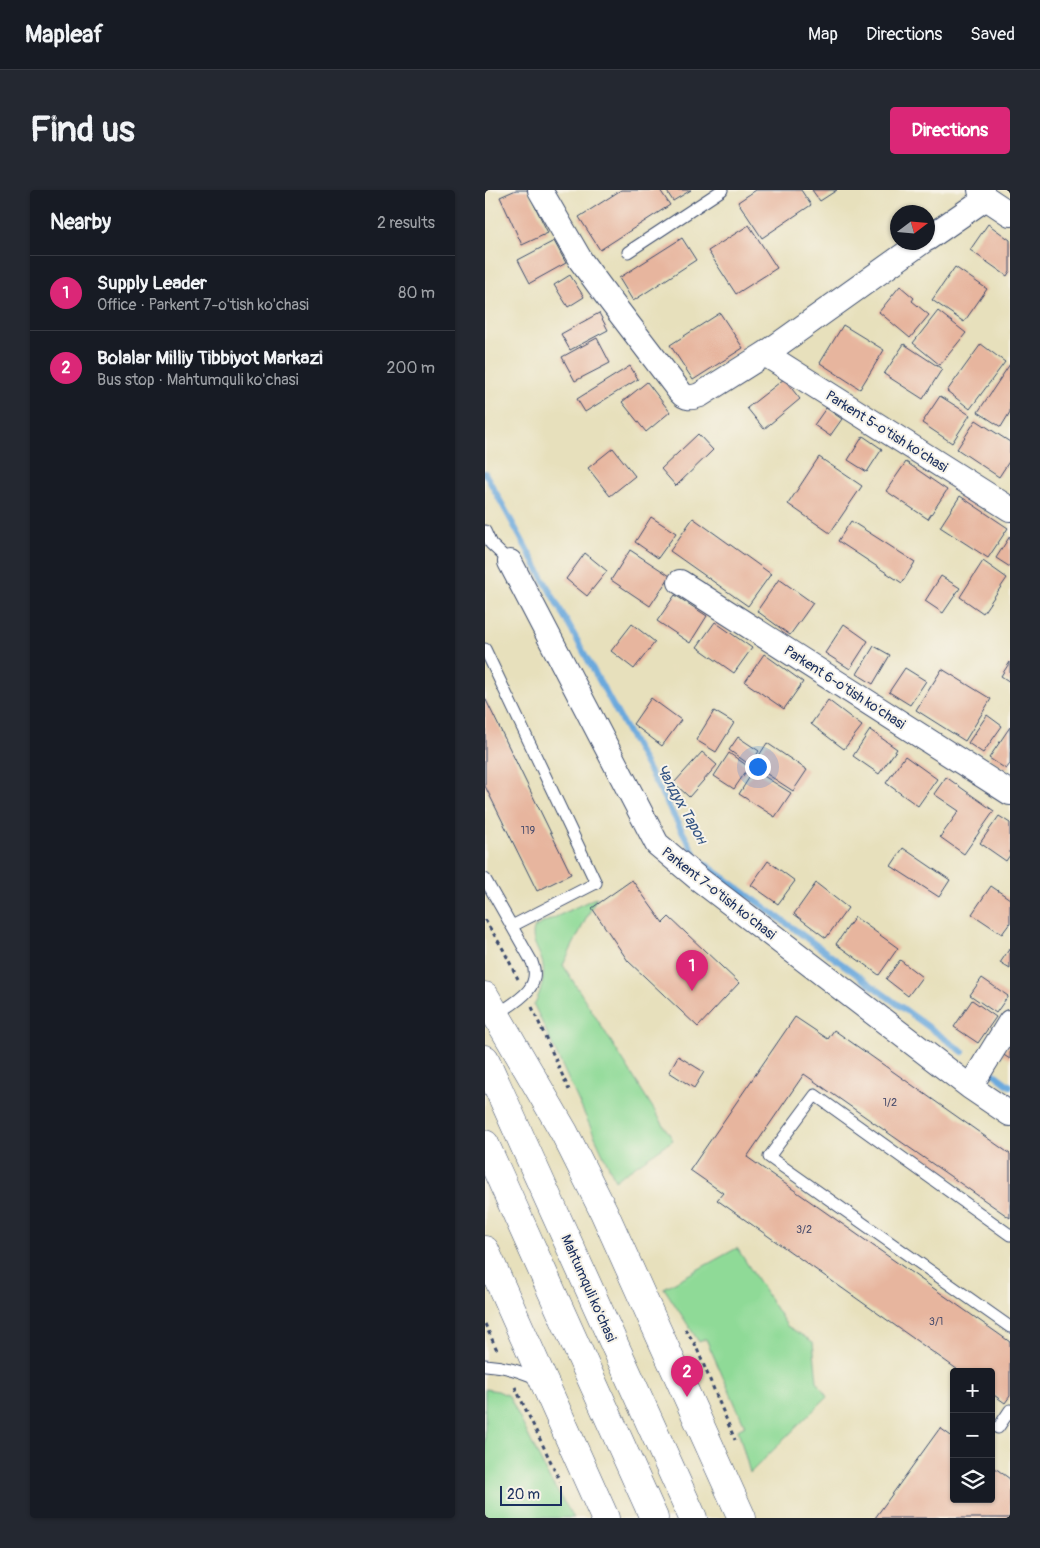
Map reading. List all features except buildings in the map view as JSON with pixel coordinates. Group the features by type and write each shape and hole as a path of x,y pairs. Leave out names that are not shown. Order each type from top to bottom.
{"highway":[{"path":"491,1006 564,1132 592,1189 742,1518"},
{"name":"Mahtumquli ko'chasi","path":"485,1059 693,1518"},
{"path":"485,1144 654,1518"},
{"path":"485,1253 605,1518"}],"street":[{"path":"540,190 581,261 683,396 688,398 700,394 765,354 911,250"},
{"path":"935,233 990,194 1010,214"},
{"name":"Parkent 5-o'tish ko'chasi","path":"765,354 1010,509"},
{"name":"Parkent 7-o'tish ko'chasi","path":"510,562 657,844 700,880 970,1086 1010,1114"},
{"name":"Parkent 6-o'tish ko'chasi","path":"679,582 1010,793"},
{"path":"970,1086 1010,1022"}],"lane":[{"path":"628,252 722,190"},
{"path":"485,531 491,544 510,562"},
{"path":"485,649 596,882 512,926"},
{"path":"485,879 535,970 531,987 525,994 491,1006"},
{"path":"1010,1235 815,1095 769,1157 1010,1327"},
{"path":"485,1365 505,1367 526,1373 544,1382"},
{"path":"998,1428 1010,1410"}],"path":[{"path":"485,1324 556,1474 565,1489"}],"green space":[{"path":"597,897 563,965 673,1140 615,1180 534,1005 543,976 542,961 533,937 535,927"},
{"path":"737,1248 787,1326 813,1342 817,1381 827,1397 750,1473 738,1430 745,1426 706,1339 699,1342 664,1288"},
{"path":"485,1389 498,1391 509,1396 549,1478 574,1518 485,1518"}],"waterway":[{"name":"Чалдух Тарон","path":"485,473 697,858 963,1052"},
{"name":"Чалдух Тарон","path":"989,1070 1010,1086"}],"place":[{"name":"Supply Leader","path":"692,991"},
{"name":"Bolalar Milliy Tibbiyot Markazi","path":"687,1397"}]}
